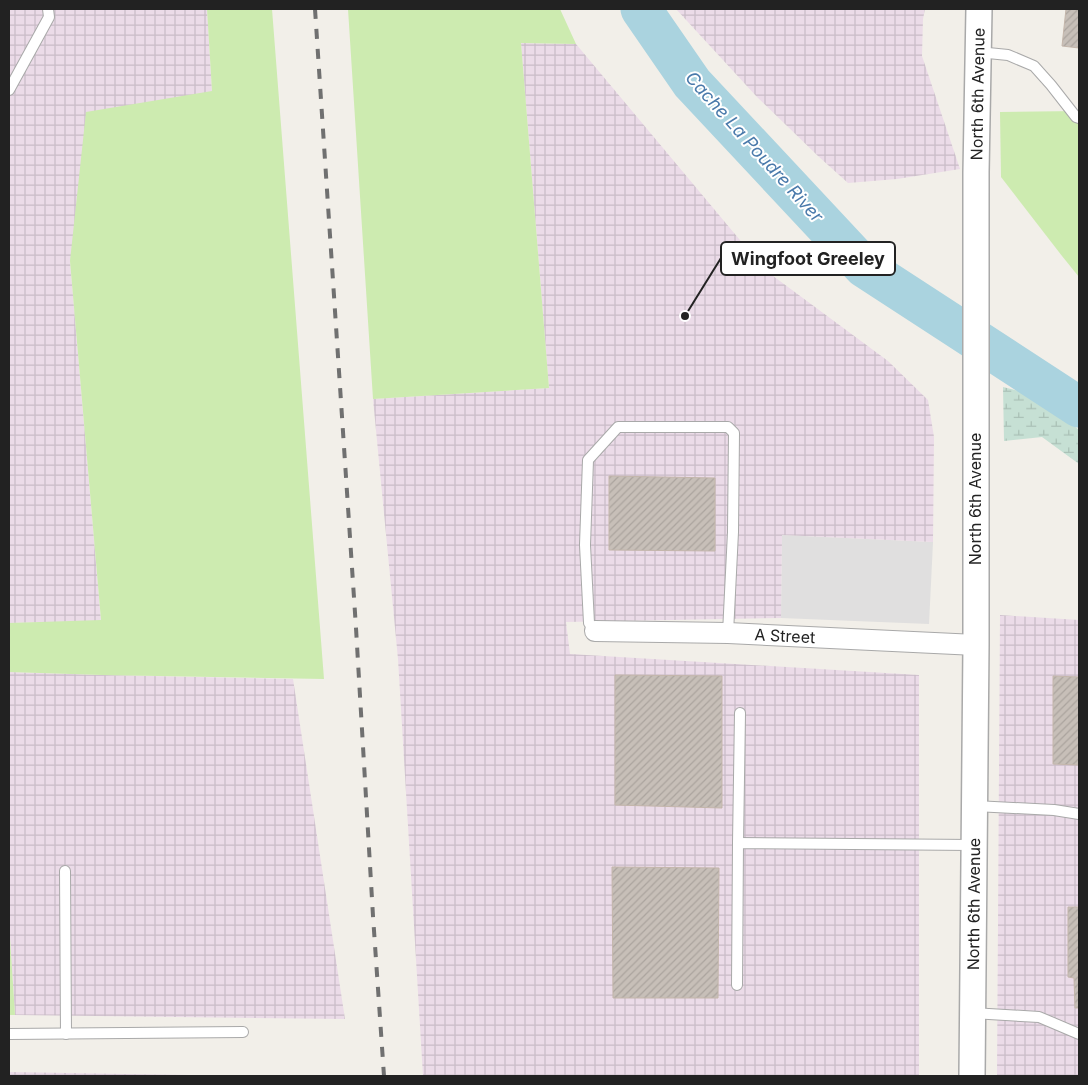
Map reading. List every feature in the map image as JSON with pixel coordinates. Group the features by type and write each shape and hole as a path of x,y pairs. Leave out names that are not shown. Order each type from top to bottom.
{"street":[{"name":"North 6th Avenue","path":"972,1076 976,645 976,172 979,9"},
{"name":"A Street","path":"595,630 728,633 976,645"}],"lane":[{"path":"9,90 48,17 48,9"},
{"path":"978,52 1008,55 1034,66 1076,117 1079,118"},
{"path":"595,630 589,623 585,545 588,460 618,427 728,427 734,434 733,532 728,633"},
{"path":"736,985 740,713"},
{"path":"974,806 1054,810 1079,814"},
{"path":"738,843 974,845"},
{"path":"65,871 66,1034"},
{"path":"972,1001 1039,1017 1079,1034"},
{"path":"9,1034 243,1032"}],"shaded area":[{"path":"9,9 207,9 212,91 70,261 101,621 9,623"},
{"path":"676,9 925,9 922,56 960,169 897,179 848,183 757,97"},
{"path":"521,43 576,44 765,270 888,361 928,400 934,437 933,542 782,535 781,618 566,622 570,654 919,675 919,1076 423,1076 398,659 373,399 549,388"},
{"path":"782,535 933,542 929,624 781,618"},
{"path":"1000,615 1079,620 1079,1076 997,1076"},
{"path":"9,672 293,679 345,1019 15,1015 9,923"},
{"path":"9,1072 124,1074 255,1076 9,1076"}],"green space":[{"path":"207,9 272,9 324,679 9,672 9,623 101,620 70,261 86,112 212,91"},
{"path":"348,9 560,9 576,44 521,43 549,388 373,399"},
{"path":"1079,111 1079,277 1001,177 1000,112"},
{"path":"1003,387 1035,395 1079,430 1079,464 1042,437 1004,441"},
{"path":"9,923 15,1015 9,1015"}],"building":[{"path":"1066,9 1079,9 1079,48 1062,46"},
{"path":"609,476 715,478 715,551 609,550"},
{"path":"615,675 722,676 722,808 615,805"},
{"path":"1053,676 1079,677 1079,765 1053,764"},
{"path":"612,867 719,868 718,998 613,998"},
{"path":"1068,907 1079,907 1079,1008 1075,1008 1074,978 1068,977"}],"waterway":[{"name":"Cache La Poudre River","path":"641,9 692,83 864,267 1079,407"}],"railway":[{"path":"315,9 384,1076"}],"place":[{"name":"Wingfoot Greeley","path":"685,316"}]}
